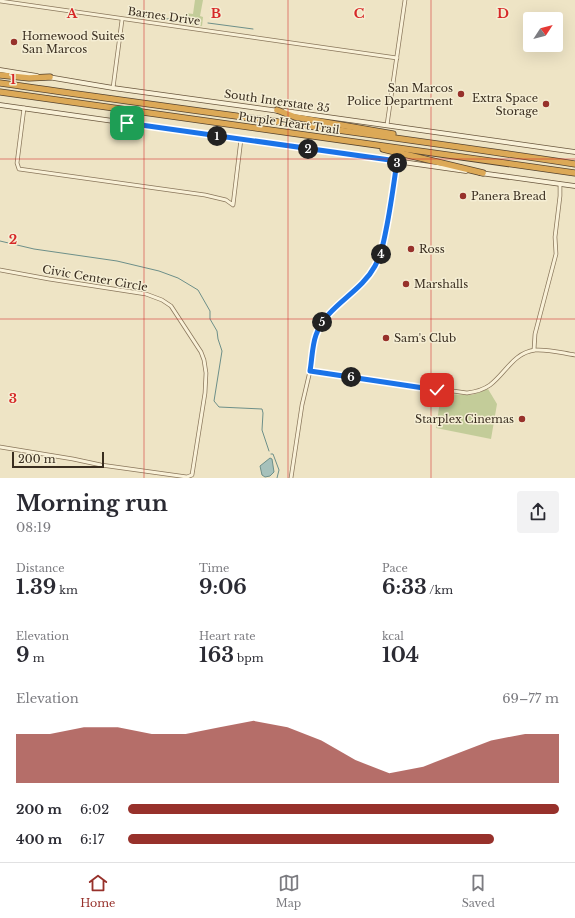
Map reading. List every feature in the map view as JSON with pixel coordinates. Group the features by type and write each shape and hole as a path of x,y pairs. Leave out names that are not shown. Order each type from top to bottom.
{"highway":[{"path":"0,75 29,78 50,78"},
{"name":"Purple Heart Trail","path":"0,83 211,114 575,164"},
{"name":"Purple Heart Trail","path":"0,92 575,173"},
{"path":"277,110 295,117 417,138 438,144"},
{"path":"348,141 483,173"}],"main road":[{"name":"South Interstate 35","path":"0,70 113,88 575,152"},
{"path":"0,105 575,186"}],"street":[{"path":"387,125 405,0"},
{"name":"Barnes Drive","path":"0,2 397,58"},
{"path":"113,88 122,20"},
{"path":"24,108 17,163 19,169 205,195 226,200 233,205 241,139"},
{"path":"291,478 302,405 310,371 315,337 325,317 361,285 368,277 379,258 385,237 397,161"},
{"path":"534,350 535,334 556,254 555,237 560,184"},
{"name":"Civic Center Circle","path":"0,270 138,293 162,300 175,312 195,341 204,360 206,372 205,393 195,459 192,475 187,477 101,465 73,458 0,447"},
{"path":"310,371 467,393 485,388 496,380 514,359 534,350 546,350 575,355"}],"green space":[{"path":"195,0 203,0 200,16 203,17 202,26 184,23 186,13 193,14"},
{"path":"488,389 497,404 491,439 436,428 441,394 472,395"}],"water":[{"path":"270,458 272,459 274,472 270,476 265,477 262,475 260,466"}],"waterway":[{"path":"140,15 175,20"},
{"path":"208,23 253,29"},
{"path":"0,241 34,249 117,261 159,271 178,278 198,290 210,311 210,319 217,331 222,351 214,401 219,407 262,409 262,430 269,451"},
{"path":"271,454 273,454 279,470 277,478"}],"place":[{"name":"Homewood Suites San Marcos","path":"14,42"},
{"name":"San Marcos Police Department","path":"461,94"},
{"name":"Extra Space Storage","path":"546,104"},
{"name":"Panera Bread","path":"463,196"},
{"name":"Ross","path":"411,249"},
{"name":"Marshalls","path":"406,284"},
{"name":"Sam's Club","path":"386,338"},
{"name":"Starplex Cinemas","path":"522,419"}],"route":[{"path":"127,123 397,161 383,248 379,258 368,277 361,285 325,317 315,337 310,371 437,390"}]}
